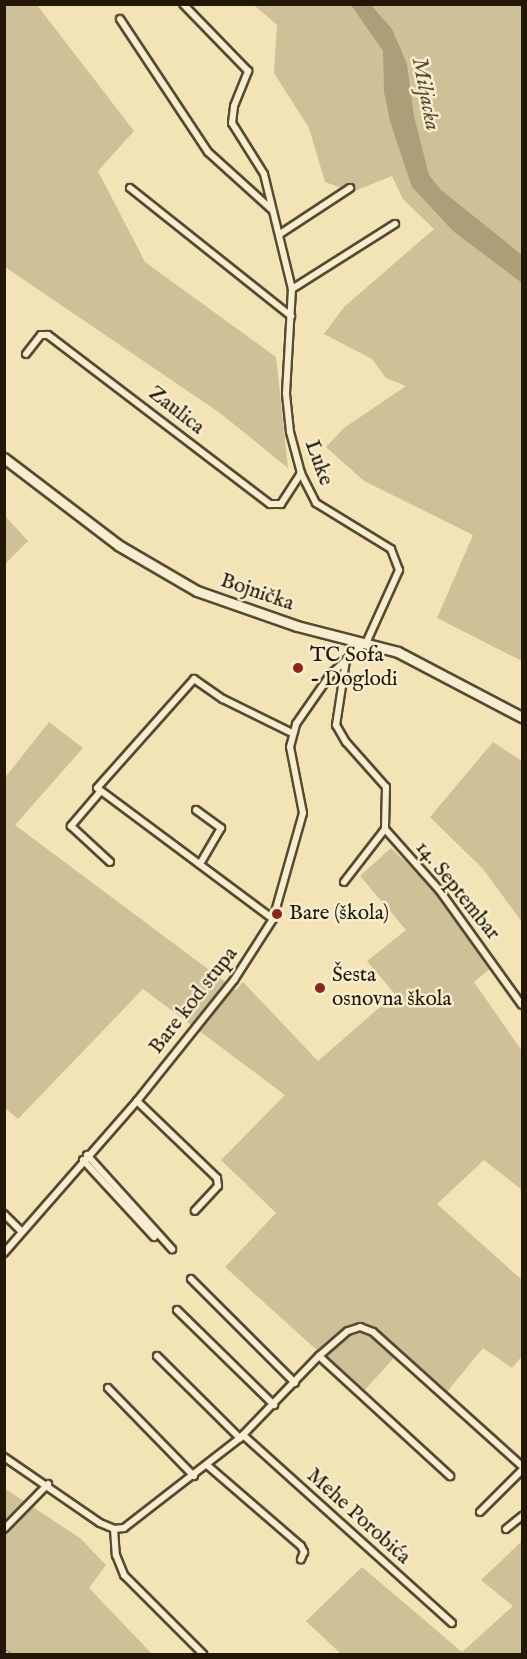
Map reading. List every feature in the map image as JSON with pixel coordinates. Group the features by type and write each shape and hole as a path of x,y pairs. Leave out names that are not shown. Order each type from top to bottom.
{"main road":[{"name":"Bojnička","path":"4,458 118,545 197,591 287,623 367,642 398,652 522,717"}],"street":[{"name":"Luke","path":"183,4 248,71 234,106 232,123 264,174 292,289 287,402 293,451 301,473 316,503 378,539 398,559 399,570 367,642"},
{"path":"120,19 208,152 272,209"},
{"path":"130,188 291,316"},
{"path":"280,234 350,188"},
{"path":"292,289 395,224"},
{"name":"Zaulica","path":"26,354 41,335 48,335 270,504 281,504 301,473"},
{"path":"273,919 97,788 194,679 223,699 292,734 330,675 367,642"},
{"path":"344,882 385,829 386,787 346,742 336,725 346,660"},
{"name":"Bare kod stupa","path":"4,1253 85,1157 137,1101 239,974 273,919 303,813 292,764 292,734"},
{"path":"100,792 71,826 110,862"},
{"path":"196,810 221,828 200,864"},
{"name":"14. Septembar","path":"385,829 440,891 522,1005"},
{"path":"137,1101 217,1178 218,1186 195,1211"},
{"path":"85,1157 154,1237"},
{"path":"85,1157 172,1249"},
{"path":"4,1214 22,1232"},
{"path":"191,1279 295,1383"},
{"path":"177,1310 274,1405"},
{"path":"114,1529 135,1522 242,1436 319,1356 348,1331 366,1328 522,1468 480,1512"},
{"name":"Mehe Porobića","path":"157,1356 242,1436 452,1623"},
{"path":"319,1356 450,1476"},
{"path":"108,1388 194,1476"},
{"path":"4,1457 114,1529"},
{"path":"207,1465 301,1546 304,1552 301,1559"},
{"path":"4,1529 48,1484"},
{"path":"506,1529 522,1516"},
{"path":"114,1529 116,1555 124,1575 203,1654"}],"shaded area":[{"path":"4,5 37,5 134,131 98,171 145,262 276,357 288,468 220,413 5,267"},
{"path":"254,5 522,5 522,661 437,618 473,535 364,481 326,447 344,428 406,386 386,378 372,359 324,334 344,307 434,229 403,199 392,176 352,192 325,182 309,128 274,73 277,25"},
{"path":"351,5 371,5 392,29 407,64 414,116 429,175 441,190 522,255 522,283 453,231 412,187 390,121 384,92 383,51"},
{"path":"5,516 28,541 5,564"},
{"path":"49,722 83,748 15,825 236,990 243,982 318,1061 395,994 367,961 406,930 360,876 391,848 435,889 491,968 474,982 522,1051 522,1190 484,1160 437,1204 522,1280 522,1356 512,1368 483,1348 446,1393 401,1350 363,1392 225,1267 276,1213 221,1160 285,1095 143,989 18,1119 5,1108 4,779"},
{"path":"493,742 522,761 522,922 483,869 430,817"},
{"path":"4,1488 80,1538 106,1565 89,1588 152,1654 12,1654 5,1649"},
{"path":"522,1541 522,1654 341,1654 306,1621 362,1567 462,1652 513,1606 481,1580"}],"waterway":[{"path":"4,1649 12,1654"}],"place":[{"name":"TC Sofa - Doglodi","path":"298,668"},
{"name":"Bare (škola)","path":"277,914"},
{"name":"Šesta osnovna škola","path":"320,988"}],"water label":[{"name":"Miljacka","path":"425,94"}]}
